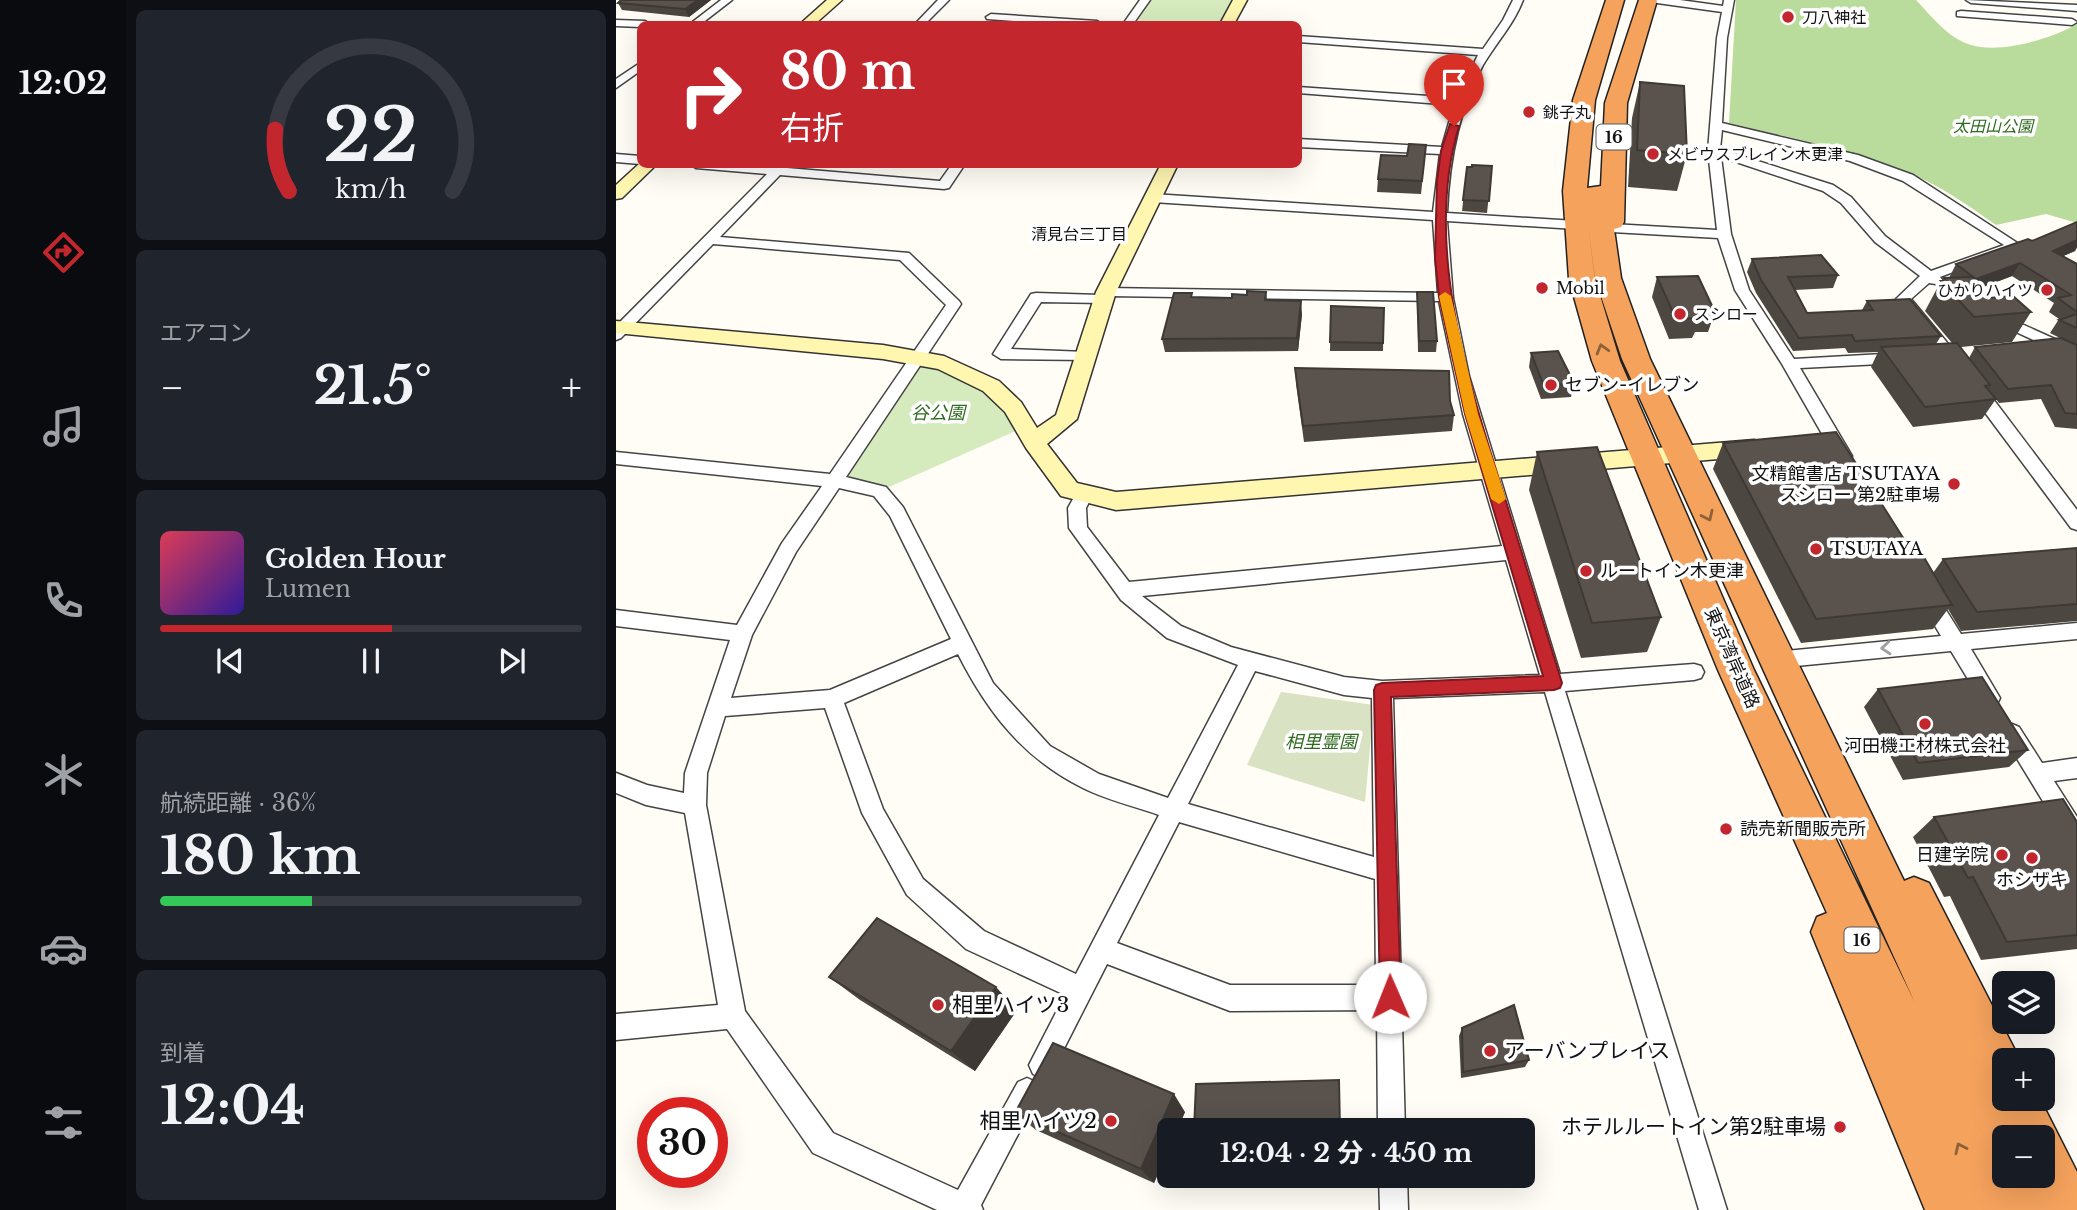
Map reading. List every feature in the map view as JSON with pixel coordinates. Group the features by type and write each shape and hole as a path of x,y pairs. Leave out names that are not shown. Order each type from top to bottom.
{"highway":[{"name":"16","path":"1576,225 1562,211 1561,142 1567,100 1600,0"},
{"name":"東京湾岸道路","path":"1615,0 1584,100 1585,191 1608,278 1636,359 1662,456 1735,667 1989,1210"},
{"name":"東京湾岸道路","path":"1630,0 1602,102 1597,144 1576,225 1582,279 1606,361 1662,456"},
{"name":"16","path":"1608,278 1614,244 1611,193 1616,103 1648,0"},
{"name":"16","path":"1735,667 1779,805 1951,1210"},
{"name":"東京湾岸道路","path":"1735,667 1795,700 1996,1125"},
{"name":"16","path":"1795,700 1857,791 1892,854 1992,1055"},
{"path":"2055,1183 2069,1210"},
{"path":"2026,1188 2036,1210"}],"street":[{"path":"699,21 727,0"},
{"path":"810,21 835,0"},
{"path":"923,21 944,0"},
{"path":"1130,21 1145,0"},
{"path":"1229,21 1240,0"},
{"path":"1518,0 1512,18 1485,52 1461,102 1446,151 1441,216 1445,297 1471,414 1713,1210"},
{"path":"1657,0 1728,4 1714,150 1724,234 1742,290 1790,364 1849,465"},
{"path":"1971,0 2077,8"},
{"path":"1961,14 2075,20"},
{"path":"991,17 1052,21"},
{"path":"2062,31 2075,20"},
{"path":"616,23 637,24"},
{"path":"1302,39 1485,52"},
{"path":"616,66 637,67"},
{"path":"616,85 637,69"},
{"path":"1302,90 1461,102"},
{"path":"1717,125 1854,158 1908,178 2015,246 1928,276 1903,299 1957,355 2077,523"},
{"path":"1302,143 1446,151"},
{"path":"1714,150 1828,188 1846,200 1880,239 1947,289"},
{"path":"616,158 637,160"},
{"path":"616,194 645,168"},
{"path":"619,330 780,168 944,185 956,168"},
{"path":"1034,442 1066,419 1105,295 1168,168"},
{"path":"1153,198 1576,225"},
{"path":"1612,228 1724,234"},
{"path":"709,240 904,256 954,304 789,548 743,635 696,773 695,805 733,1016 823,1143 965,1209 1082,990 1250,661"},
{"path":"1086,357 1001,354 1036,297 1445,297"},
{"path":"1975,307 2077,355"},
{"path":"619,330 918,356 944,363 991,386 1013,407 1034,442 1069,490 1116,501 1770,447"},
{"path":"2026,348 2052,345"},
{"path":"1790,364 1957,355"},
{"path":"1809,443 1835,441"},
{"path":"616,457 835,481 880,491 897,512 986,689 1042,753 1092,782 1174,810 1388,872"},
{"path":"1084,494 1077,508 1078,528 1125,590 1174,632 1250,661 1344,686 1382,690 1554,683 2077,631"},
{"path":"1125,590 1514,552"},
{"path":"1919,583 2077,837"},
{"path":"616,618 743,635"},
{"path":"717,708 832,699 963,643"},
{"path":"1382,690 1392,1118"},
{"path":"832,699 873,813 915,887 975,940 1082,990"},
{"path":"2037,773 2077,768"},
{"path":"616,783 646,795 695,805"},
{"path":"1102,950 1230,998 1390,997"},
{"path":"616,1027 733,1016"},
{"path":"1393,1188 1394,1210"}],"green space":[{"path":"1148,0 1236,0 1226,21 1133,21"},
{"name":"太田山公園","path":"1736,0 1916,0 1941,26 1963,42 1996,48 2025,44 2077,24 2077,223 2046,214 1996,225 1912,174 1822,145 1729,123"},
{"name":"谷公園","path":"918,356 970,374 1025,427 880,491 835,481"},
{"name":"相里霊園","path":"1281,692 1374,705 1365,802 1247,765"}],"building":[{"path":"621,0 698,0 685,9 618,3"},
{"path":"1640,82 1684,86 1687,154 1637,150"},
{"path":"1409,144 1426,145 1422,181 1378,179 1381,155 1407,156"},
{"path":"1492,166 1489,201 1463,200 1467,167"},
{"path":"2077,222 2077,240 2053,251 2077,264 2077,312 2058,298 2071,295 2020,263 1976,279 1956,264 2028,239 2032,241"},
{"path":"1821,255 1838,275 1788,277 1807,313 1873,310 1867,301 1910,299 1941,336 1855,341 1852,335 1799,338 1761,280 1752,259"},
{"path":"1698,276 1715,312 1696,312 1699,318 1676,319 1657,277"},
{"path":"1973,277 1989,298 2013,296 2031,312 1974,317 1941,281 1946,281 1944,278"},
{"path":"1247,291 1266,292 1265,300 1301,301 1297,338 1162,339 1174,293 1192,293 1191,297 1232,298 1232,294 1247,295"},
{"path":"1417,292 1433,292 1437,341 1419,341"},
{"path":"1331,306 1384,308 1383,343 1330,342"},
{"path":"2077,314 2077,328 2059,320"},
{"path":"2061,338 2077,345 2077,414 2065,413 2051,385 2008,389 1975,347"},
{"path":"1957,343 1990,385 1985,386 1996,399 1925,407 1881,347"},
{"path":"1558,351 1574,383 1544,386 1531,353"},
{"path":"1295,368 1449,371 1450,401 1454,415 1303,426"},
{"name":"TSUTAYA","path":"1836,432 1914,555 1922,554 1952,605 1816,619 1723,443"},
{"path":"1597,447 1661,617 1592,623 1537,452"},
{"path":"2077,548 2077,604 1977,612 1943,559"},
{"path":"1982,677 2028,750 1918,763 1878,689"},
{"path":"2063,799 2077,822 2077,935 2007,942 1973,877 1968,878 1934,817"},
{"name":"相里ハイツ3","path":"877,918 996,987 951,1051 829,977"},
{"name":"アーバンプレイス","path":"1514,1005 1529,1060 1463,1072 1462,1028"},
{"name":"相里ハイツ2","path":"1053,1043 1174,1094 1163,1118 1157,1118 1157,1133 1141,1169 1015,1113"},
{"path":"1339,1080 1340,1118 1195,1118 1196,1084"}],"slow traffic":[{"path":"1445,296 1471,414 1499,499"}],"place":[{"name":"刀八神社","path":"1788,17"},
{"name":"銚子丸","path":"1529,112"},
{"name":"メビウスブレイン木更津","path":"1653,154"},
{"name":"Mobil","path":"1542,288"},
{"name":"ひかりハイツ","path":"2047,290"},
{"name":"スシロー","path":"1680,314"},
{"name":"セブン-イレブン","path":"1551,385"},
{"name":"文精館書店 TSUTAYA スシロー 第2駐車場","path":"1954,484"},
{"name":"TSUTAYA","path":"1816,549"},
{"name":"ルートイン木更津","path":"1586,571"},
{"name":"河田機工材株式会社","path":"1925,724"},
{"name":"読売新聞販売所","path":"1726,829"},
{"name":"日建学院","path":"2002,855"},
{"name":"ホシザキ","path":"2032,858"},
{"name":"相里ハイツ3","path":"938,1005"},
{"name":"アーバンプレイス","path":"1490,1051"},
{"name":"相里ハイツ2","path":"1111,1121"},
{"name":"ホテルルートイン第2駐車場","path":"1840,1127"}],"district":[{"name":"清見台三丁目","path":"1079,234"}],"route":[{"path":"1390,997 1382,690 1554,683 1471,414 1445,297 1441,258 1442,181 1446,151 1454,126"}]}
